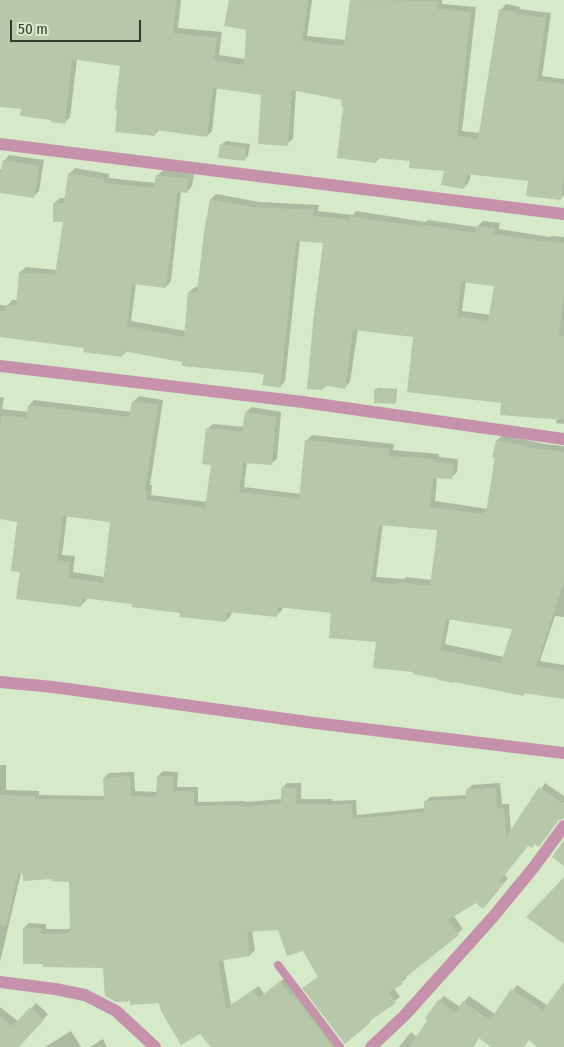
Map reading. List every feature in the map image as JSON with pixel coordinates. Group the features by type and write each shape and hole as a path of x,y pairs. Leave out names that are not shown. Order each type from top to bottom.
{"street":[{"path":"0,144 564,214"},
{"path":"0,366 303,402 564,439"},
{"path":"0,682 53,687 325,724 564,753"},
{"path":"371,1047 405,1014 493,917 534,867 564,826"},
{"path":"0,982 84,995 116,1011 155,1047"}],"lane":[{"path":"278,965 340,1047"}],"building":[{"path":"0,0 176,0 173,33 217,38 214,61 244,65 246,30 224,26 229,0 308,0 302,41 344,46 350,0 438,1 437,9 471,12 457,136 478,139 499,9 516,12 515,14 546,18 537,81 564,84 564,177 561,200 526,196 528,181 467,174 464,189 441,185 444,171 409,168 410,161 377,158 376,163 337,158 343,106 341,105 342,100 292,90 288,146 258,144 261,95 213,88 207,137 155,130 155,136 115,132 117,110 115,110 120,66 72,59 65,124 20,116 21,109 0,107"},
{"path":"220,144 246,148 245,161 218,158"},
{"path":"3,160 39,166 34,198 0,193"},
{"path":"68,173 104,179 104,183 154,188 156,175 189,179 187,193 177,192 166,288 132,284 127,326 184,337 188,292 197,292 210,199 253,207 314,210 313,216 349,220 349,216 475,233 476,226 495,229 494,234 564,243 564,296 559,335 564,336 564,420 500,415 501,403 407,392 413,337 353,330 345,389 323,385 323,390 307,389 323,243 296,241 280,388 262,385 264,375 256,373 182,366 182,362 123,351 122,357 83,352 84,348 0,337 0,311 5,311 6,305 16,306 19,272 55,275 63,222 53,222 53,203 64,203","holes":["461,282 494,286 488,321 457,317"]},
{"path":"374,389 396,390 395,404 374,403"},
{"path":"132,401 158,405 145,490 147,490 146,500 205,508 211,465 202,464 206,428 242,432 245,412 276,417 272,465 243,463 239,492 299,499 305,440 389,449 388,456 434,459 434,462 453,464 452,479 433,478 430,507 483,514 483,512 486,512 495,458 492,457 496,440 525,447 564,452 564,582 536,666 564,671 564,699 524,693 524,696 438,680 413,674 413,672 373,668 376,642 329,638 331,613 278,607 277,617 227,612 226,622 179,617 180,613 132,607 132,604 82,598 81,607 16,599 20,572 11,571 17,522 0,519 0,426 2,415 26,418 28,405 129,417","holes":["63,516 110,522 103,583 68,578 70,562 57,560","379,525 436,530 430,586 399,582 399,584 371,582","446,619 512,629 501,663 440,650"]},
{"path":"130,776 131,796 156,797 157,776 173,776 173,791 194,792 194,806 240,805 240,807 281,803 281,788 297,788 296,804 351,804 353,819 424,812 424,801 466,799 466,789 496,788 497,809 504,808 506,837 539,787 564,804 564,818 557,821 539,847 535,844 532,848 528,846 500,881 504,883 483,909 476,903 448,920 459,935 401,981 403,984 389,992 396,1003 368,1022 370,1023 345,1044 302,988 318,977 303,951 287,956 278,930 247,932 250,956 218,961 226,1009 253,990 259,998 280,981 291,996 293,994 333,1047 211,1047 200,1034 181,1045 161,1011 159,1003 130,1005 130,1001 116,1002 105,996 103,968 43,967 43,964 23,964 23,928 41,928 41,934 70,933 69,882 51,881 51,879 23,881 23,874 18,874 6,926 0,925 0,795 35,796 35,799 104,800 103,778"},
{"path":"564,840 564,866 552,857"},
{"path":"564,877 564,944 526,917"},
{"path":"564,982 564,1047 537,1047 529,1040 524,1047 491,1047 479,1038 472,1047 409,1047 427,1021 425,1018 438,1000 455,1013 463,1001 490,1020 511,989 543,1010"},
{"path":"30,1007 44,1020 19,1047 0,1047 0,1016 13,1026"}]}
